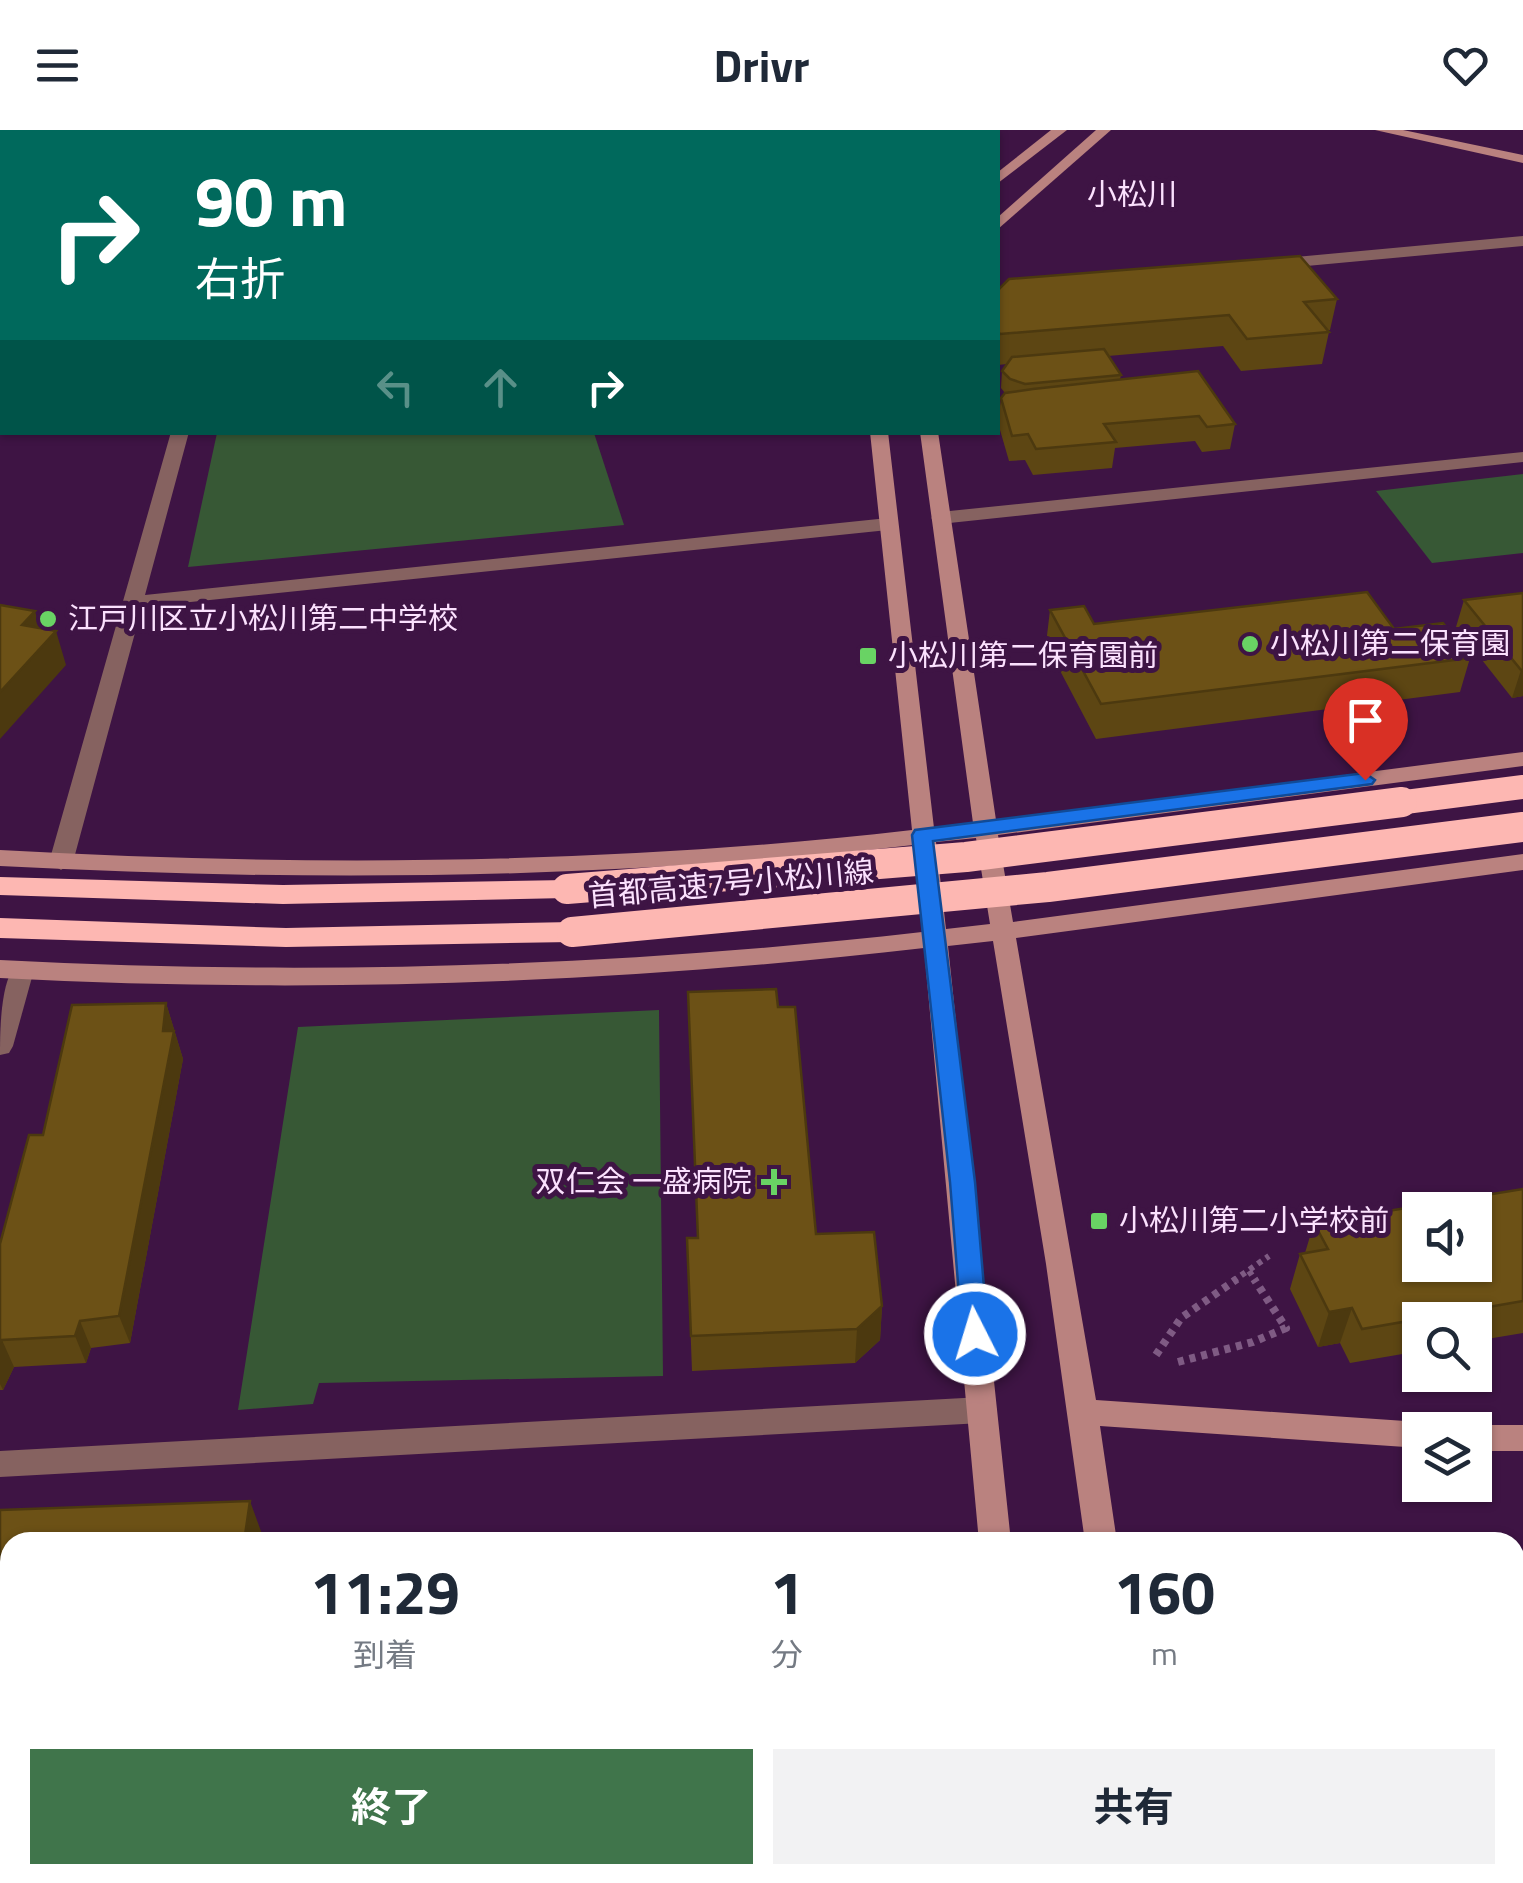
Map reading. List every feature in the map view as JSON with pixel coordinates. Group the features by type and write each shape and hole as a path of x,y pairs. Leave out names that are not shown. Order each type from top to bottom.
{"highway":[{"name":"首都高速7号小松川線","path":"0,886 168,896 388,896 566,889 985,855 1523,787"},
{"name":"首都高速7号小松川線","path":"0,928 149,938 376,939 572,932 980,898 1523,827"}],"street":[{"path":"1000,177 1060,130"},
{"path":"1000,223 1104,130"},
{"path":"1382,130 1523,159"},
{"path":"1265,265 1523,241"},
{"path":"61,862 179,435"},
{"path":"879,435 962,1182 994,1532"},
{"path":"929,435 987,828 1085,1412 1101,1532"},
{"path":"940,518 1523,457"},
{"path":"132,602 888,524"},
{"path":"0,858 393,868 668,859 987,828 1523,759"},
{"path":"0,1046 11,969 226,977 527,974 678,964 1006,933 1523,862"},
{"path":"0,1464 982,1410"},
{"path":"1085,1412 1402,1434"},
{"path":"1492,1438 1523,1438"}],"path":[{"path":"1156,1355 1181,1318 1269,1256"},
{"path":"1178,1362 1253,1342 1286,1328 1248,1271"}],"green space":[{"path":"217,435 595,435 624,525 188,567"},
{"path":"1523,474 1523,553 1432,563 1376,491"},
{"path":"659,1010 663,1376 319,1383 313,1404 238,1410 298,1027"}],"building":[{"path":"1300,256 1337,299 1304,302 1329,332 1247,339 1229,315 1000,334 1000,288 1009,279"},
{"path":"1104,349 1121,375 1025,384 1010,379 1002,371 1012,357"},
{"path":"1198,371 1235,424 1207,427 1199,416 1104,424 1116,442 1036,449 1028,434 1012,436 1001,398 1005,393 1033,389"},
{"path":"1367,592 1394,629 1443,623 1470,658 1101,704 1050,610 1084,606 1094,624"},
{"path":"1523,593 1523,670 1521,670 1464,600"},
{"path":"0,605 35,611 22,625 56,631 0,692"},
{"path":"776,989 778,1007 795,1007 816,1234 874,1232 882,1306 857,1329 691,1336 687,1238 698,1238 688,992"},
{"path":"166,1003 163,1031 174,1031 119,1316 80,1321 75,1336 0,1343 0,1244 29,1135 43,1135 72,1005"},
{"path":"1523,1189 1523,1301 1492,1306 1492,1302 1402,1302 1402,1322 1362,1329 1352,1308 1329,1312 1300,1254 1328,1249 1314,1223 1402,1209 1402,1282 1492,1282 1492,1194"},
{"path":"250,1501 245,1532 0,1532 0,1510"}],"place":[{"name":"江戸川区立小松川第二中学校","path":"48,619"},
{"name":"小松川第二保育園","path":"1250,644"},
{"name":"小松川第二保育園前","path":"868,656"},
{"name":"双仁会 一盛病院","path":"774,1182"},
{"name":"小松川第二小学校前","path":"1099,1221"}],"district":[{"name":"小松川","path":"1132,195"}],"route":[{"path":"975,1334 962,1182 922,835 1365,780"}]}
